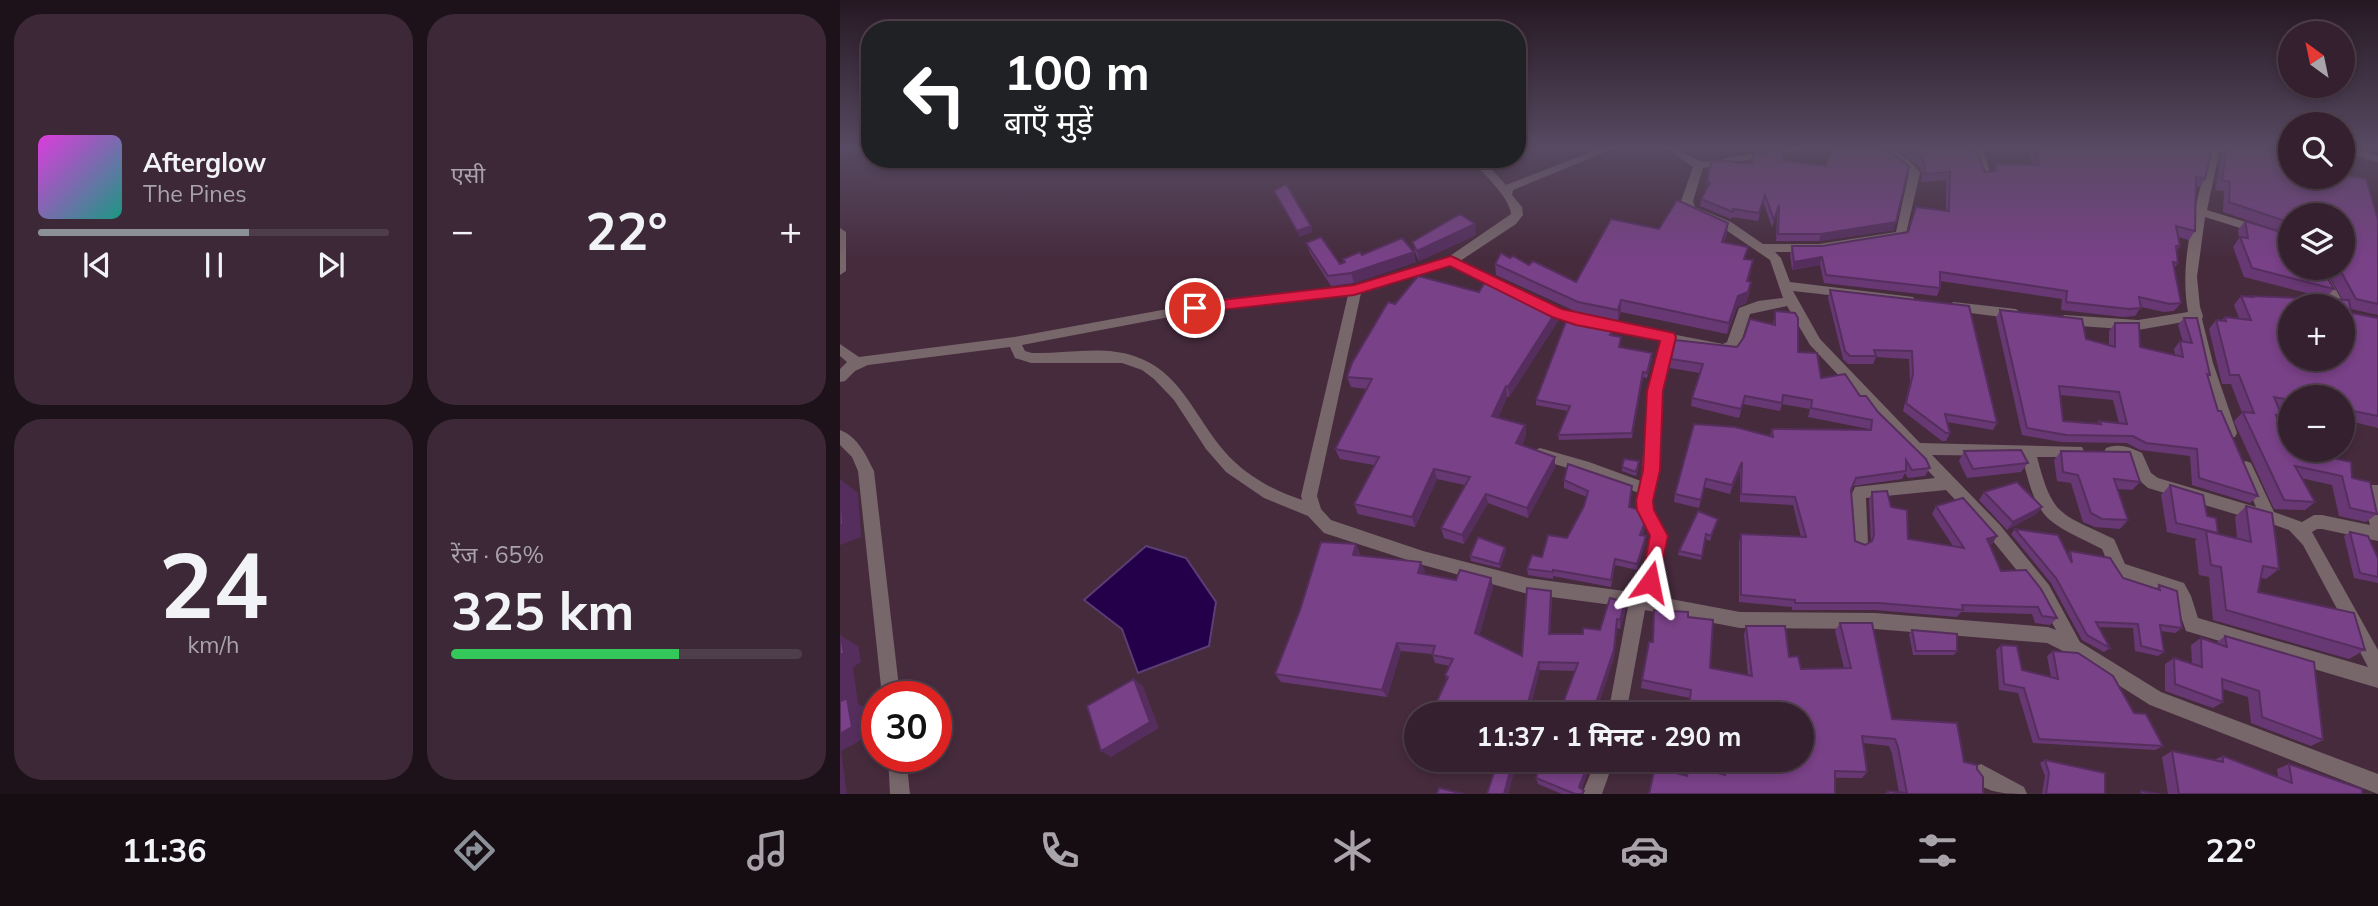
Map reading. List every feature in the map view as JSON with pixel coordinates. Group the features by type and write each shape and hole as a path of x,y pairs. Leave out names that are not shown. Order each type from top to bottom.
{"street":[{"path":"840,349 849,369 884,357 1014,342 1222,303 1354,290 1451,261 1517,215 1516,207 1500,185"},
{"path":"1505,191 1514,185"},
{"path":"1692,185 1687,201 1690,209 1718,220 1764,248 1775,258 1790,301 1815,342 1994,530 2043,590 2076,649"},
{"path":"1764,248 1819,248 1901,235 1912,185"},
{"path":"2207,185 2191,290 2215,393 2226,425 2268,517"},
{"path":"2202,212 2278,236"},
{"path":"840,232 840,271"},
{"path":"1451,261 1576,320 1730,348 1744,311 1790,301"},
{"path":"1785,285 1851,291 2043,317 2138,325 2197,316"},
{"path":"1354,290 1309,496 1312,510 1318,519 1330,528 1423,558 1528,586 1642,601 1740,620 1875,621 2048,635 2076,649 2132,688 2156,699 2378,784"},
{"path":"1619,702 1659,536 1646,510 1653,449 1655,391 1668,337"},
{"path":"1014,342 1020,354 1031,358 1129,359 1150,368 1183,398 1211,445 1237,471 1258,488 1284,503 1312,510"},
{"path":"840,436 858,453 866,471 889,681"},
{"path":"1917,449 2127,452 2140,461 2145,477 2152,483 2294,525 2302,531 2378,668"},
{"path":"2028,450 2043,500 2051,512 2073,527 2108,544 2119,570 2178,587 2184,595 2192,625 2378,680"},
{"path":"1540,454 1589,468 1647,490"},
{"path":"1860,543 1860,492 1951,483"},
{"path":"2378,491 2372,489 2369,493 2378,526"},
{"path":"2302,531 2314,522 2322,522 2378,534"},
{"path":"898,772 900,794"},
{"path":"1592,794 1600,772"},
{"path":"1981,774 2017,794"}],"shaded area":[{"path":"1146,546 1186,558 1216,602 1209,646 1138,673 1122,629 1084,600"}],"building":[{"path":"1287,185 1311,226 1297,231 1274,191"},
{"path":"1709,185 1905,185 1896,222 1821,234 1778,234 1779,205 1774,220 1765,195 1759,213 1733,209 1733,212 1701,199"},
{"path":"1950,185 2196,185 2195,231 2176,226 2180,246 2176,246 2178,263 2173,262 2181,303 2170,304 2139,297 2141,308 2129,309 2066,302 2067,291 1940,272 1940,288 1826,275 1822,257 1794,262 1792,246 1822,246 1908,232 1916,207 1949,211"},
{"path":"2230,185 2278,185 2278,189 2355,189 2355,185 2368,185 2378,219 2378,304 2356,299 2346,280 2355,280 2355,203 2278,203 2278,219 2229,202"},
{"path":"1677,200 1728,223 1722,242 1748,247 1744,259 1753,260 1747,281 1751,282 1748,292 1738,296 1729,323 1621,300 1618,310 1578,302 1495,264 1501,253 1529,265 1533,261 1576,282 1611,219 1659,229"},
{"path":"1460,214 1475,224 1417,251 1412,242"},
{"path":"2245,221 2278,231 2278,275 2252,268 2240,237 2248,238"},
{"path":"1321,237 1340,264 1345,262 1343,259 1360,252 1362,255 1402,238 1414,252 1351,273 1328,276 1306,243"},
{"path":"1418,276 1479,292 1488,277 1557,310 1508,387 1506,386 1492,416 1525,425 1516,443 1555,457 1527,508 1486,494 1462,535 1441,528 1470,477 1434,469 1412,517 1354,504 1379,457 1335,449 1372,379 1347,377 1352,363 1388,302 1395,304"},
{"path":"2299,280 2329,280 2334,289"},
{"path":"1830,290 1969,306 1997,423 1945,414 1950,433 1946,433 1906,403 1913,374 1912,351 1874,350 1876,356 1850,356 1845,351"},
{"path":"2241,296 2278,297 2278,371 2355,371 2355,314 2378,318 2378,416 2355,411 2355,385 2278,385 2278,398 2274,397 2278,406 2278,462 2351,462 2352,478 2370,482 2377,514 2350,508 2342,476 2295,466 2315,502 2284,500 2244,415 2243,412 2254,413 2239,375 2230,375 2216,320 2226,321 2225,317 2251,320"},
{"path":"2000,310 2082,319 2086,339 2115,347 2115,323 2139,323 2140,347 2183,357 2180,341 2192,343 2184,318 2197,318 2210,375 2207,374 2218,411 2221,411 2258,496 2199,478 2197,449 2146,443 2133,436 2066,435 2027,428","holes":["2059,386 2119,392 2127,424 2063,421"]},
{"path":"1775,311 1795,313 1798,318 1798,352 1817,353 1821,378 1845,374 1860,396 1866,396 1878,412 1926,459 1930,468 1912,470 1906,460 1906,471 1856,478 1851,490 1855,541 1865,545 1872,541 1872,492 1887,491 1891,507 1907,510 1908,539 1964,548 1936,506 1963,498 1997,536 1987,539 2001,571 2026,570 2041,589 2057,618 2042,616 2038,607 1962,605 1963,610 1879,603 1795,603 1795,600 1741,595 1741,534 1806,537 1795,497 1741,494 1742,462 1732,485 1706,479 1701,500 1675,494 1694,424 1735,427 1773,437 1772,429 1871,430 1872,420 1811,408 1812,400 1783,395 1782,403 1745,396 1741,409 1692,398 1703,364 1671,359 1675,340 1737,347 1744,337 1750,319 1775,325"},
{"path":"1567,319 1613,329 1610,335 1621,337 1619,347 1652,353 1647,373 1643,372 1632,433 1558,435 1570,406 1536,400"},
{"path":"2021,450 2028,463 1973,469 1964,451"},
{"path":"2061,451 2130,452 2140,482 2114,479 2128,520 2102,519 2091,513 2078,475 2063,472"},
{"path":"1624,459 1639,461 1636,472 1622,467"},
{"path":"1568,464 1632,486 1629,507 1637,509 1645,522 1640,535 1646,536 1637,564 1615,559 1611,580 1553,570 1527,569 1532,555 1542,557 1548,535 1567,538 1584,506 1588,491 1564,480"},
{"path":"840,479 843,524 840,525"},
{"path":"2017,482 2042,507 2013,522 1984,492"},
{"path":"2170,485 2203,495 2207,516 2216,518 2218,533 2176,523"},
{"path":"2246,506 2272,513 2279,569 2263,566 2258,592 2354,613 2365,650 2226,610 2221,567 2211,565 2206,531 2251,542"},
{"path":"1698,511 1718,519 1711,536 1706,534 1702,556 1679,551"},
{"path":"2015,529 2058,535 2072,563 2070,551 2110,558 2123,578 2160,590 2159,585 2177,591 2182,628 2160,625 2164,652 2141,646 2138,624 2096,622 2110,648 2087,635 2056,578"},
{"path":"2350,532 2368,536 2378,558 2378,577 2360,573"},
{"path":"1478,537 1505,547 1499,564 1470,556"},
{"path":"1321,542 1356,544 1353,555 1421,562 1418,573 1456,580 1460,570 1491,578 1475,633 1522,656 1527,588 1551,591 1549,634 1583,634 1583,628 1600,630 1610,598 1625,602 1620,620 1617,619 1614,650 1596,702 1563,702 1578,663 1539,662 1528,702 1437,702 1453,659 1432,655 1435,646 1397,643 1382,690 1275,674 1300,610"},
{"path":"1654,610 1688,612 1688,617 1713,620 1710,668 1752,676 1746,626 1785,626 1789,657 1798,656 1801,669 1851,668 1840,623 1872,623 1892,719 1957,723 1964,762 1977,765 1983,777 1983,794 1888,794 1888,791 1907,793 1895,739 1862,736 1867,772 1835,771 1835,794 1649,794 1654,772 1673,772 1687,776 1688,772 1714,772 1725,775 1725,772 1814,772 1814,702 1690,702 1691,690 1642,680 1649,642 1653,642"},
{"path":"1912,630 1957,634 1957,651 1916,651"},
{"path":"2225,636 2314,662 2323,740 2262,717 2259,691 2222,679 2223,702 2175,684 2174,658 2202,667 2201,638 2227,647"},
{"path":"840,637 844,653 840,655"},
{"path":"2001,645 2017,646 2022,670 2058,679 2053,651 2078,653 2113,676 2134,713 2146,714 2163,746 2039,739 2024,688 2004,684"},
{"path":"1134,679 1150,722 1101,751 1087,706"},
{"path":"840,691 841,701 847,698 852,727 840,734"},
{"path":"2172,751 2223,762 2223,756 2292,783 2289,764 2362,789 2362,794 2179,794"},
{"path":"2045,760 2105,773 2105,794 2046,794 2049,773"},
{"path":"1494,772 1510,772 1504,794 1487,794"},
{"path":"1538,772 1585,772 1579,787 1584,791 1582,794 1575,794 1536,778"},
{"path":"1439,788 1464,794 1437,794"}],"route":[{"path":"1195,308 1354,290 1451,261 1576,320 1668,337 1655,391 1651,470 1644,501 1648,516 1659,536 1650,582"}]}
